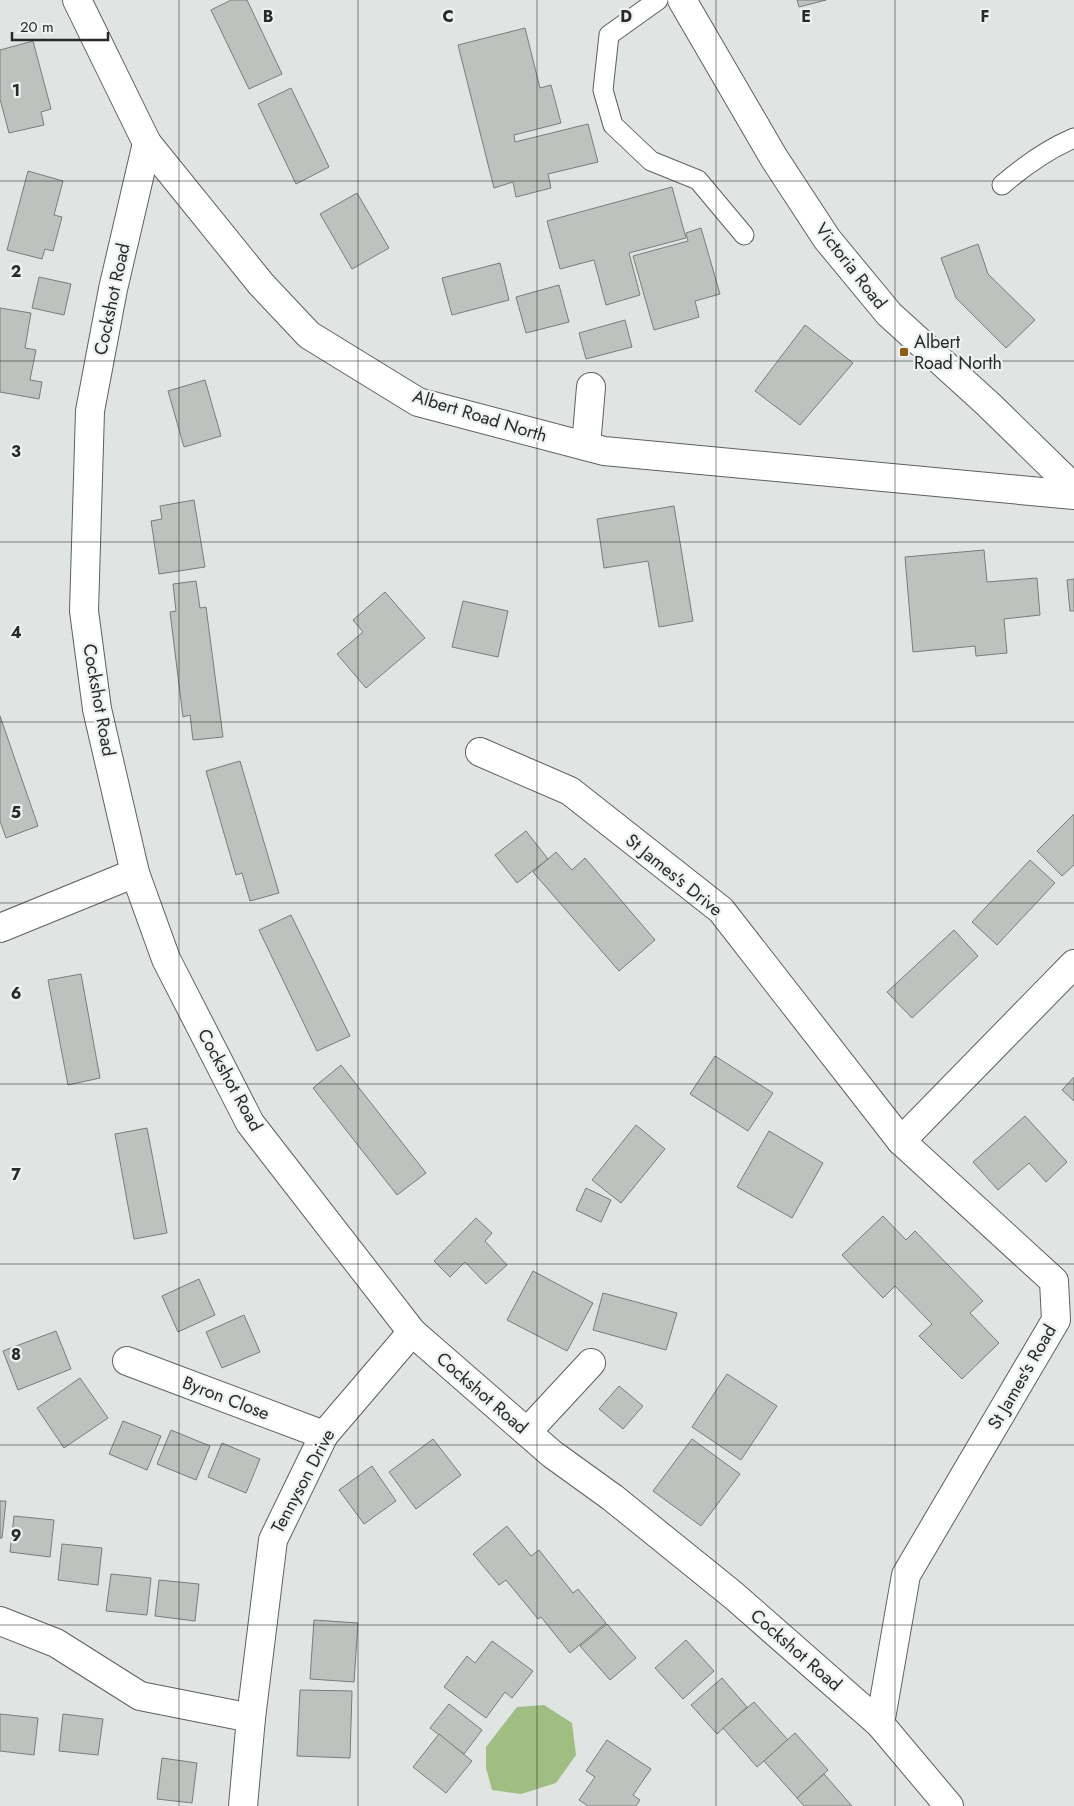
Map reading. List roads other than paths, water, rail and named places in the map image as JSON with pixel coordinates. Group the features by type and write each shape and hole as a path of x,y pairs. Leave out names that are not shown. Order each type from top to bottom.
{"street":[{"name":"Albert Road North","path":"77,0 147,143 261,284 309,335 418,402 604,451 1074,495"},
{"name":"Victoria Road","path":"682,0 774,158 828,239 889,314 988,404 1074,488"},
{"name":"Cockshot Road","path":"147,143 113,289 90,410 84,611 97,709 135,873 166,959 250,1123 412,1332 552,1454 613,1498 733,1595 880,1724 949,1806"},
{"path":"586,446 591,386"},
{"name":"St James's Drive","path":"480,752 570,791 721,910 901,1141"},
{"path":"0,928 135,873"},
{"path":"901,1141 1074,964"},
{"name":"St James's Road","path":"880,1724 906,1575 1056,1320 1054,1281 901,1141"},
{"name":"Tennyson Drive","path":"244,1806 251,1718 273,1540 324,1435 412,1332"},
{"name":"Byron Close","path":"127,1361 324,1435"},
{"path":"527,1432 592,1363"},
{"path":"0,1621 56,1643 140,1696 251,1718"}],"lane":[{"path":"658,0 609,35 604,90 614,125 651,161 698,180 744,235"},
{"path":"1002,185 1029,162 1074,138"}],"place":[{"name":"Albert Road North","path":"904,352"}]}
